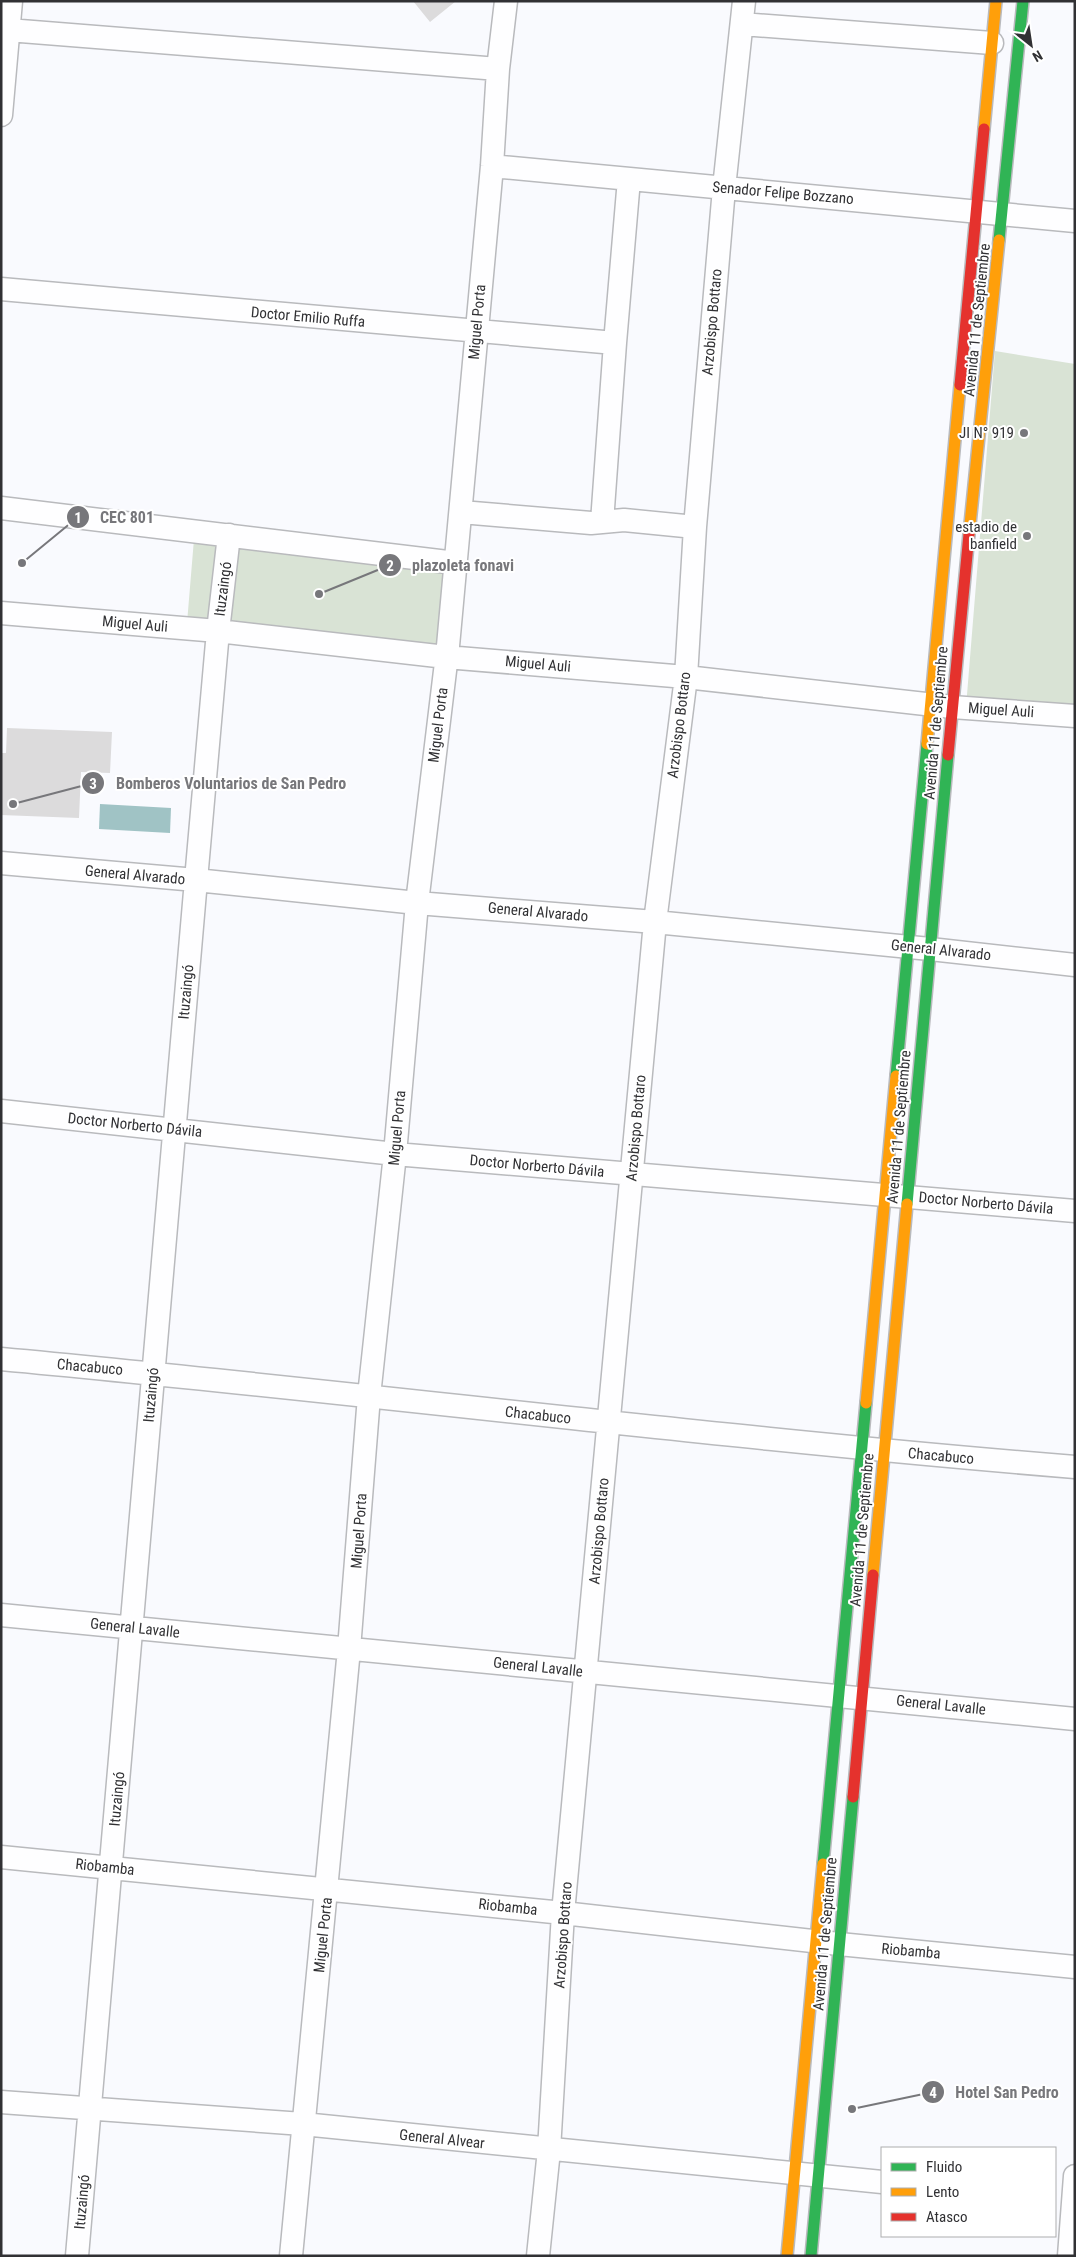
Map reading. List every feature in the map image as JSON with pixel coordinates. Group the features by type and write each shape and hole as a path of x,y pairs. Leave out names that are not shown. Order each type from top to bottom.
{"main road":[{"name":"Avenida 11 de Septiembre","path":"810,2256 930,949 941,706 976,211 996,1"},
{"name":"Avenida 11 de Septiembre","path":"787,2256 908,946 941,706 1003,214 1023,1"}],"street":[{"path":"1,115 11,1"},
{"name":"Miguel Porta","path":"291,2256 350,1649 369,1396 395,1154 417,902 456,563 492,166 498,69 506,1"},
{"name":"Arzobispo Bottaro","path":"538,2256 549,2150 563,1913 655,922 686,677 694,527 724,188 744,1"},
{"path":"742,24 992,44"},
{"path":"8,30 498,69"},
{"name":"Senador Felipe Bozzano","path":"492,166 1075,221"},
{"path":"602,522 615,343 630,179"},
{"name":"Doctor Emilio Ruffa","path":"1,289 615,343"},
{"path":"1,508 456,563"},
{"path":"460,512 591,523 624,520 694,527"},
{"name":"Ituzaingó","path":"77,2256 174,1129 218,632 229,535"},
{"name":"Miguel Auli","path":"1,613 218,632 446,657 686,677 941,706 1075,716"},
{"name":"General Alvarado","path":"1,863 908,946 1075,965"},
{"name":"Doctor Norberto Dávila","path":"1,1111 395,1154 1075,1211"},
{"name":"Chacabuco","path":"1,1359 153,1373 884,1452 1075,1467"},
{"name":"General Lavalle","path":"1,1615 1075,1719"},
{"name":"Riobamba","path":"1,1856 563,1913 815,1942 1075,1967"},
{"name":"General Alvear","path":"1,2102 90,2110 303,2124 881,2182"},
{"path":"1068,2256 1068,2198 1075,2176"}],"green space":[{"name":"estadio de banfield","path":"995,351 1075,364 1075,709 966,707"},
{"path":"194,539 449,565 448,646 187,623"}],"water":[{"path":"100,804 171,808 170,833 99,829"}],"building":[{"path":"413,1 456,1 430,22"},
{"path":"7,728 112,732 110,773 81,772 79,818 1,815 1,753 6,753"}],"traffic: fast":[{"path":"999,240 1023,1"},
{"path":"896,1076 927,744"},
{"path":"907,1204 948,755"},
{"path":"823,1864 866,1403"},
{"path":"811,2256 853,1797"}],"traffic: slow":[{"path":"984,129 996,1"},
{"path":"969,534 999,240"},
{"path":"927,744 960,385"},
{"path":"866,1403 896,1076"},
{"path":"873,1575 907,1204"},
{"path":"787,2256 823,1864"}],"traffic: jam":[{"path":"960,385 984,129"},
{"path":"948,755 969,534"},
{"path":"853,1797 873,1575"}],"place":[{"name":"JI N° 919","path":"1024,433"},
{"name":"estadio de banfield","path":"1027,536"},
{"name":"CEC 801","path":"22,563"},
{"name":"plazoleta fonavi","path":"319,594"},
{"name":"Bomberos Voluntarios de San Pedro","path":"13,804"},
{"name":"Hotel San Pedro","path":"852,2109"}]}
